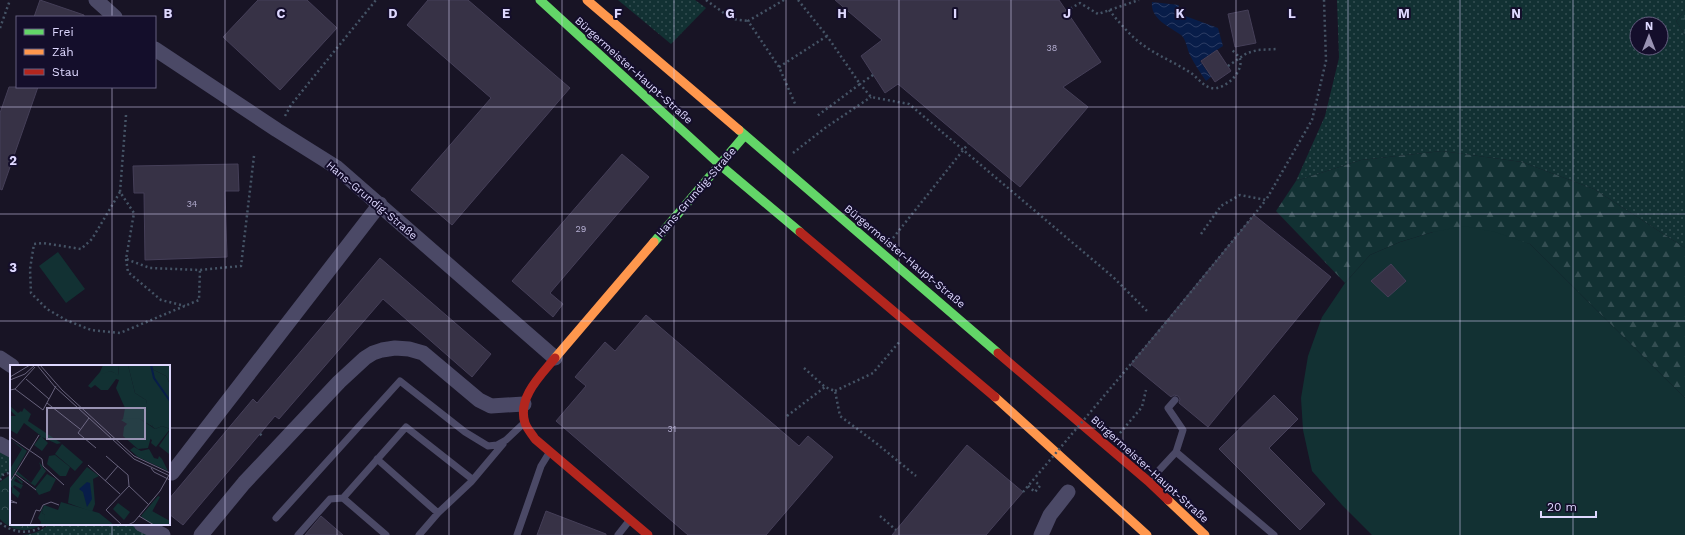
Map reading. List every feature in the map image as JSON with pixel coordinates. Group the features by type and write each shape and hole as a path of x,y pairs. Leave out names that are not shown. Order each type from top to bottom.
{"street":[{"path":"96,0 114,16"},
{"name":"Bürgermeister-Haupt-Straße","path":"540,0 719,164 969,374 1147,535"},
{"name":"Bürgermeister-Haupt-Straße","path":"587,0 1148,481 1205,535"},
{"name":"Hans-Grundig-Straße","path":"156,50 277,130 336,167 555,358"},
{"name":"Hans-Grundig-Straße","path":"648,535 535,439 525,423 524,404 529,391 555,358 745,135"},
{"path":"170,472 172,473 380,204"},
{"path":"201,535 244,482 339,382 365,358 373,353 395,348 409,349 423,353 479,400 491,406 524,404"},
{"path":"0,358 10,365"},
{"path":"0,444 10,449"},
{"path":"1040,535 1053,510 1068,492"},
{"path":"143,525 163,535"}],"lane":[{"path":"276,518 400,381 475,440 488,446 497,445 506,440"},
{"path":"1148,481 1176,452 1182,430 1168,408 1175,400"},
{"path":"418,535 472,480 506,440 525,423"},
{"path":"298,535 330,499 343,498 406,427 472,480"},
{"path":"517,535 541,466 550,452"},
{"path":"1176,452 1274,535"},
{"path":"377,459 438,513"},
{"path":"343,498 386,535"},
{"path":"618,535 630,520"}],"path":[{"path":"0,28 10,0"},
{"path":"277,130 291,105 376,0"},
{"path":"706,0 732,19 748,21 784,0"},
{"path":"798,0 827,36 860,84 871,97 909,104 1112,277 1148,312"},
{"path":"1066,11 1080,3 1098,14 1139,0"},
{"path":"1023,492 1168,320 1266,200 1312,120 1326,61 1324,0"},
{"path":"1109,10 1125,29 1142,45 1192,73 1203,84 1211,88 1220,87 1232,80 1240,67 1240,58 1232,50"},
{"path":"748,21 779,67 796,106"},
{"path":"779,67 827,36"},
{"path":"1228,66 1247,53 1277,48"},
{"path":"817,116 873,75"},
{"path":"780,165 802,145 871,97"},
{"path":"126,115 120,192 92,239 82,249 43,242 34,244 30,269 31,293 47,309 66,320 91,330 120,333 199,300 200,270"},
{"path":"882,253 968,144"},
{"path":"126,259 150,268 200,270 241,266 254,156"},
{"path":"120,192 134,213 126,259 128,272 161,300 185,306"},
{"path":"1201,234 1221,206 1240,195 1266,200"},
{"path":"804,368 825,387 836,391 873,373 913,327"},
{"path":"787,416 825,387"},
{"path":"836,391 840,416 916,476"},
{"path":"0,480 3,476 10,472"},
{"path":"1028,486 1035,492 1040,486 1035,481"},
{"path":"880,516 896,530"},
{"path":"0,523 19,534 32,532 44,525"}],"green space":[{"path":"618,0 695,0 706,8 671,44"},
{"path":"1337,0 1685,0 1685,10 1676,21 1685,35 1685,248 1594,189 1522,162 1442,151 1361,160 1296,181 1325,116 1339,58"},
{"path":"1685,10 1685,35 1676,21"},
{"path":"1442,151 1522,162 1594,189 1685,248 1685,398 1530,244 1433,232 1400,242 1370,255 1345,283 1276,211 1296,181 1361,160"},
{"path":"1464,226 1495,232 1530,244 1685,398 1685,535 1372,535 1342,505 1312,471 1303,430 1301,398 1308,356 1322,317 1345,283 1370,255 1400,242 1433,232"},
{"path":"58,252 85,289 66,303 39,266"},
{"path":"0,447 10,453 10,470 3,474 0,479"},
{"path":"10,475 10,525 40,525 31,529 20,530 9,526 0,519 0,482"},
{"path":"48,525 137,525 155,535 22,535 30,534 43,529"}],"water":[{"path":"1152,2 1179,5 1177,13 1218,28 1223,46 1200,61 1211,77 1206,81 1189,53 1183,37 1157,18 1152,8"}],"building":[{"path":"40,0 84,15 84,16 34,16"},
{"path":"258,0 307,0 337,28 280,90 223,37"},
{"path":"428,0 468,0 570,88 452,225 411,190 491,98 407,25"},
{"path":"835,0 1059,0 1101,62 1063,87 1088,107 1020,187 898,84 885,93 861,56 882,40"},
{"path":"1248,10 1256,43 1235,47 1228,14"},
{"path":"1217,50 1231,71 1215,82 1201,61"},
{"path":"9,87 38,88 2,190 0,189 0,113"},
{"path":"622,154 649,177 550,293 563,304 553,317 512,281"},
{"path":"238,164 239,191 225,191 227,257 145,260 144,193 134,193 133,166"},
{"path":"1254,215 1331,277 1208,427 1179,403 1180,399 1178,396 1174,395 1171,397 1131,364"},
{"path":"380,258 491,354 472,377 383,299 279,419 275,416 183,525 170,515 170,498 253,399 257,403"},
{"path":"1391,264 1406,281 1388,297 1371,281"},
{"path":"646,315 799,446 808,436 833,457 766,535 688,535 556,421 586,386 575,377 605,342 615,351"},
{"path":"1274,395 1298,419 1269,448 1325,504 1300,530 1219,449"},
{"path":"967,445 1023,492 986,535 892,535"},
{"path":"546,511 606,534 606,535 537,535"},
{"path":"321,516 343,535 305,535"}],"traffic: fast":[{"path":"540,0 719,164 800,232"},
{"path":"739,130 998,353"},
{"path":"654,242 745,135"}],"traffic: slow":[{"path":"587,0 739,130"},
{"path":"555,358 654,242"},
{"path":"995,397 1147,535"},
{"path":"1168,500 1205,535"}],"traffic: jam":[{"path":"800,232 995,397"},
{"path":"998,353 1148,481 1168,500"},
{"path":"555,358 531,388 527,396 523,414 527,427 535,439 648,535"}]}
